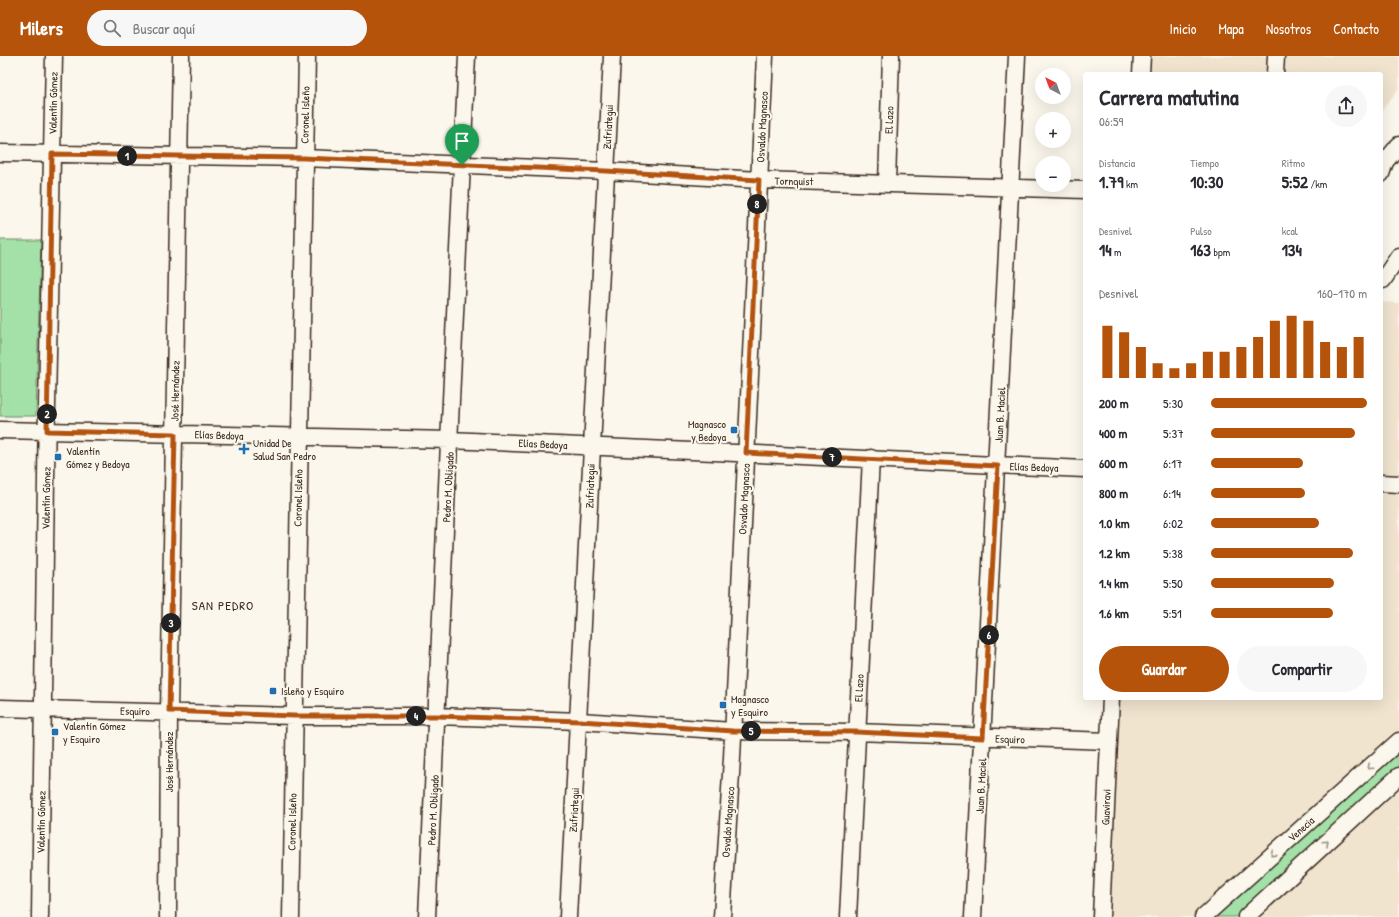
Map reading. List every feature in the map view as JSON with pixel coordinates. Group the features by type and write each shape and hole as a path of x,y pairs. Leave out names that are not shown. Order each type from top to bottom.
{"street":[{"name":"Valentín Gómez","path":"40,917 54,56"},
{"name":"José Hernández","path":"168,917 169,711 181,56"},
{"name":"Coronel Isleño","path":"291,917 307,56"},
{"name":"Pedro M. Obligado","path":"427,917 467,56"},
{"name":"Zufriategui","path":"568,917 580,721 591,447 612,56"},
{"name":"Osvaldo Magnasco","path":"722,917 733,731 765,56"},
{"name":"El Lazo","path":"886,183 891,56"},
{"name":"Juan B. Maciel","path":"973,917 998,466 1017,56"},
{"path":"1141,72 1142,56"},
{"path":"1275,72 1276,56"},
{"path":"1383,168 1385,162 1399,145"},
{"name":"Tornquist","path":"0,153 304,158 606,171 759,180 1083,190"},
{"path":"1383,280 1399,256"},
{"name":"Elías Bedoya","path":"0,430 450,440 871,458 998,466 1083,469"},
{"name":"El Lazo","path":"848,917 856,732 871,458"},
{"path":"1383,483 1399,484"},
{"name":"Guaviravi","path":"1101,917 1111,700"},
{"name":"Esquiro","path":"0,708 169,711 294,716 437,716 580,721 733,731 856,732 983,738 1109,741"},
{"name":"Venecia","path":"1203,917 1399,741"},
{"path":"1246,917 1399,776"}],"shaded area":[{"path":"1137,56 1397,56 1399,58 1399,88 1383,109 1383,72 1136,72"},
{"path":"1383,302 1399,303 1399,478 1383,477"},
{"path":"1383,490 1399,491 1399,733 1196,917 1105,917 1115,700 1383,700"},
{"path":"1399,781 1399,917 1250,917"}],"green space":[{"path":"0,240 41,240 36,416 0,416"},
{"path":"1399,747 1399,765 1235,917 1211,917"}],"place":[{"name":"Magnasco y Bedoya","path":"734,430"},
{"name":"Unidad De Salud San Pedro","path":"244,449"},
{"name":"Valentín Gómez y Bedoya","path":"58,457"},
{"name":"Isleño y Esquiro","path":"273,691"},
{"name":"Magnasco y Esquiro","path":"723,705"},
{"name":"Valentín Gómez y Esquiro","path":"55,732"}],"district":[{"name":"SAN PEDRO","path":"223,605"}],"route":[{"path":"52,154 304,158 462,165 606,171 759,180 756,214 746,453 871,458 998,466 983,738 856,732 733,731 580,721 437,716 294,716 169,711 175,434 47,431 52,154"}]}
